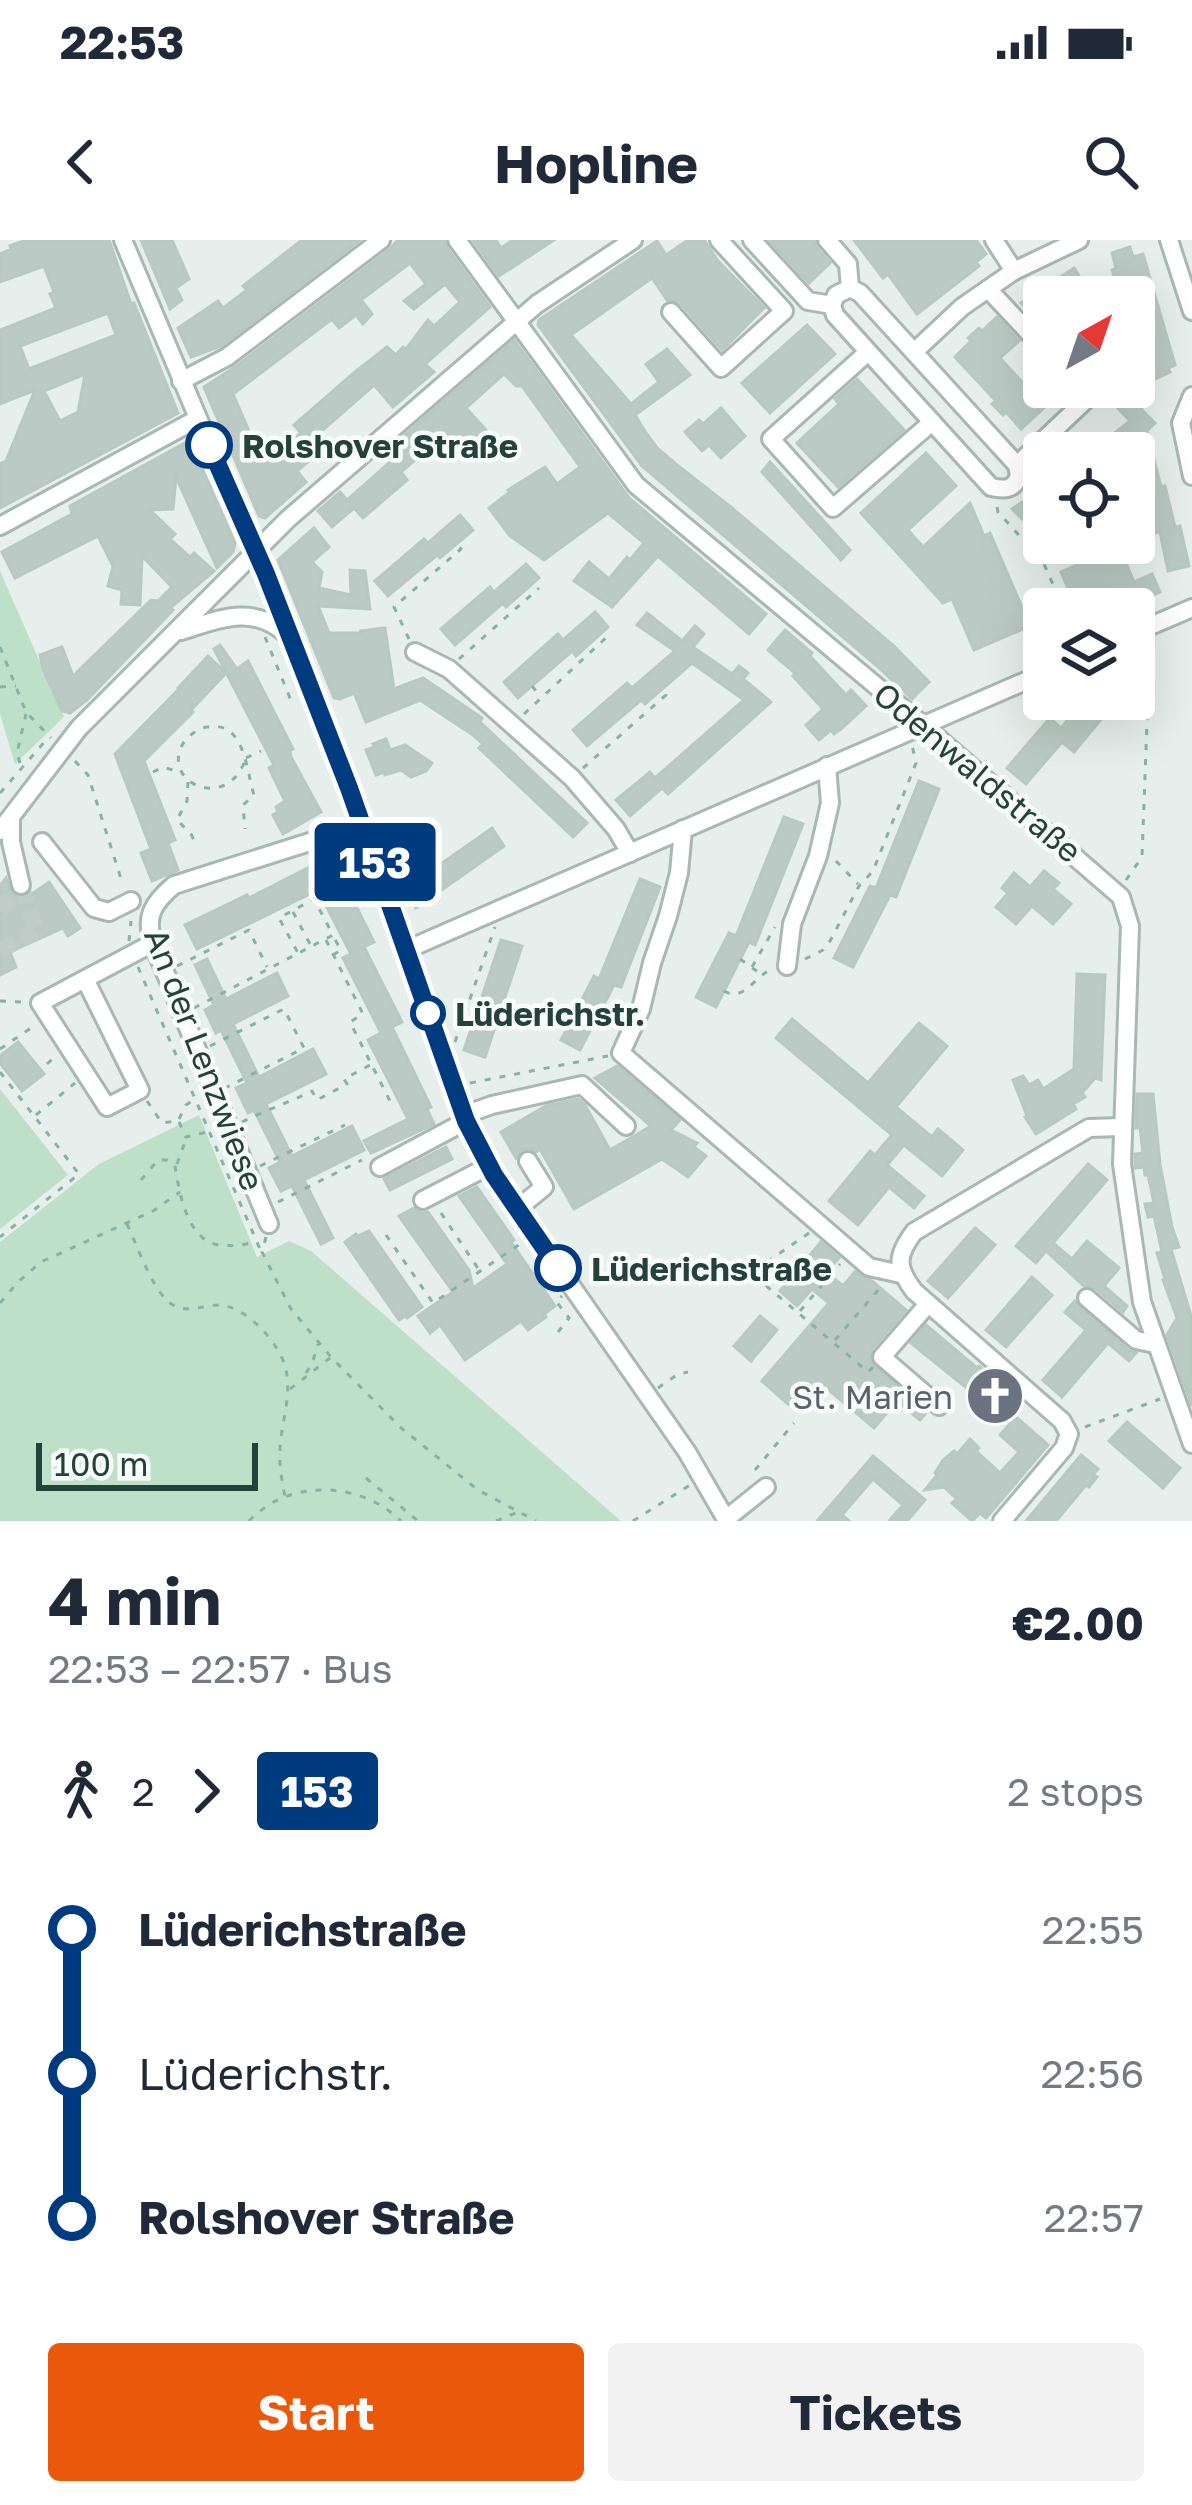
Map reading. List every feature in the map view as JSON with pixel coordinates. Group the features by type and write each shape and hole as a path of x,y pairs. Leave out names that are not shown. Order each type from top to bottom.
{"street":[{"path":"123,240 290,637 363,825 465,1118 489,1166 648,1395 726,1520 766,1487"},
{"path":"182,381 227,357 381,240"},
{"name":"Odenwaldstraße","path":"458,240 636,485 916,729 1117,890"},
{"path":"21,885 6,825 79,728 288,519 537,304 633,240"},
{"path":"671,312 721,368 784,311 719,240"},
{"path":"752,240 808,301 832,305"},
{"path":"994,240 1014,271"},
{"path":"914,352 962,307 1014,271 1079,240"},
{"path":"1169,240 1192,311"},
{"path":"831,241 848,264 850,281 1017,465 1014,486 991,487 835,315 836,295 850,281 868,258"},
{"path":"988,289 1023,326"},
{"path":"868,352 771,439 833,508 932,422"},
{"path":"1192,396 1181,423 1192,476"},
{"path":"1017,465 1078,408"},
{"path":"0,526 197,419"},
{"path":"1155,624 1192,608"},
{"path":"175,634 232,616 266,619 290,637"},
{"path":"415,652 449,669 572,778 616,829 630,853"},
{"path":"406,950 1023,682"},
{"path":"787,966 792,924 821,848 830,802 827,766"},
{"name":"An der Lenzwiese","path":"266,1216 153,943 149,916 158,899 174,886 363,825"},
{"path":"683,829 679,873 641,1009 621,1053 869,1268 897,1273 1062,1421 1066,1441 1002,1521"},
{"path":"41,842 94,908 109,913 131,901"},
{"path":"1117,890 1130,926 1122,1164 1142,1302 1192,1444"},
{"path":"86,979 140,1090 107,1107 44,1009 86,979 153,943"},
{"path":"380,1167 492,1106 582,1084 626,1126"},
{"path":"897,1273 905,1244 914,1232 1089,1128 1121,1126"},
{"path":"517,1209 544,1187 528,1161"},
{"path":"423,1200 489,1166"},
{"path":"1087,1298 1136,1340 1155,1344"},
{"path":"928,1304 881,1357 939,1406"}],"path":[{"path":"991,487 998,512 1043,562 1055,588"},
{"path":"415,652 394,607 461,549 457,544"},
{"path":"427,563 435,572"},
{"path":"449,669 525,595 539,588"},
{"path":"401,591 406,596"},
{"path":"493,612 501,622"},
{"path":"266,619 263,633 290,698 321,716"},
{"path":"513,725 594,644 610,634"},
{"path":"465,635 474,646"},
{"path":"0,647 26,712 49,736 0,793"},
{"path":"559,663 568,673"},
{"path":"0,687 16,686"},
{"path":"532,686 541,697"},
{"path":"572,778 666,694 662,689"},
{"path":"628,711 636,721"},
{"path":"22,766 16,752 26,712"},
{"path":"1117,890 1142,857 1147,720"},
{"path":"184,725 193,733"},
{"path":"245,829 243,805 254,795 244,761 241,743 232,732 205,727 184,742 179,755 188,781 201,789 236,778 244,761 260,751"},
{"path":"724,991 738,995 768,970 815,955 834,934 859,886 873,871 916,763 916,729"},
{"path":"602,734 610,744"},
{"path":"70,757 88,775 131,901 128,936 132,952 256,1243 291,1309 400,1427 478,1490 536,1521"},
{"path":"153,772 163,767 184,774"},
{"path":"188,781 187,801 177,820 191,834 196,848"},
{"path":"173,829 180,824"},
{"path":"821,848 859,886"},
{"path":"298,953 278,917 314,899 341,950 333,955"},
{"path":"852,900 861,904"},
{"path":"454,1044 501,908"},
{"path":"292,911 310,946"},
{"path":"165,972 249,930 267,967"},
{"path":"182,1014 333,934"},
{"path":"834,934 843,940"},
{"path":"325,939 363,1014 350,1022 393,1107"},
{"path":"740,959 761,974"},
{"path":"0,1001 44,1009"},
{"path":"0,1049 44,1009"},
{"path":"198,1052 284,1009 304,1048 215,1093"},
{"path":"453,1086 621,1053"},
{"path":"229,1128 312,1091 317,1100 370,1065"},
{"path":"0,1072 79,1174 0,1237"},
{"path":"34,1116 86,1075"},
{"path":"140,1090 162,1124 178,1120 194,1100"},
{"path":"175,1166 186,1137 178,1120"},
{"path":"248,1172 345,1124"},
{"path":"186,1137 209,1132"},
{"path":"141,1180 158,1160 167,1160 175,1166 197,1232 209,1243 256,1243"},
{"path":"262,1252 266,1216 362,1160"},
{"path":"0,1303 41,1262 128,1225 180,1192"},
{"path":"441,1213 480,1271"},
{"path":"128,1225 163,1297 176,1308 222,1305 246,1316 278,1346 289,1390 280,1445 285,1497"},
{"path":"821,1226 751,1273 868,1372 881,1357"},
{"path":"386,1235 433,1304 534,1234"},
{"path":"799,1312 851,1252"},
{"path":"833,1342 897,1273"},
{"path":"558,1332 568,1318 556,1300 573,1288"},
{"path":"301,1380 318,1342"},
{"path":"289,1390 331,1357"},
{"path":"648,1395 677,1374 688,1372"},
{"path":"1066,1441 1173,1394"},
{"path":"755,1470 794,1423"},
{"path":"633,1521 702,1477"},
{"path":"366,1478 418,1521"},
{"path":"249,1521 259,1510 308,1489 365,1497 401,1521"},
{"path":"496,1521 518,1512"}],"green space":[{"path":"0,571 64,717 15,764 0,714"},
{"path":"0,1089 68,1175 0,1229"},
{"path":"199,1115 257,1257 289,1241 311,1251 621,1521 0,1521 0,1242 99,1164"}],"building":[{"path":"26,240 109,240 178,413 0,508 0,464 6,461 35,390 0,404 0,330 56,308 44,266 0,282 0,254","holes":["108,313 116,335 29,369 20,346","85,374 78,412 60,421 44,391"]},
{"path":"141,240 172,240 189,279 176,288 182,300 170,309"},
{"path":"302,240 360,240 221,346 191,357 178,328 218,301 223,308 247,290 243,286"},
{"path":"398,240 444,240 490,307 425,364 434,372 393,407 374,385 309,442 318,453 297,471 306,482 265,518 259,516 204,387","holes":["410,263 426,284 404,301 414,309 445,284 460,302 434,326 428,320 406,349 396,355 387,347 355,372 294,425 301,433 262,461 233,394 332,319 339,328 356,315 363,324 372,314 361,300"]},
{"path":"473,240 496,240 501,248 513,240 554,240 499,276"},
{"path":"688,240 704,240 764,308 722,350 681,304 667,300 652,278 571,335 631,404 659,382 646,364 667,349 690,375 635,415 646,433 658,449 894,646 929,682 912,699 642,466 538,325 657,241 666,255"},
{"path":"769,240 814,240 830,263 809,283"},
{"path":"854,240 976,240 986,254 976,262 979,266 917,314 888,274 883,278"},
{"path":"1130,247 1133,257 1143,254 1149,276 1114,276 1112,253"},
{"path":"1155,296 1175,365 1168,368 1170,372 1155,379"},
{"path":"997,317 1019,341 1000,358 1023,383 1023,408 1044,408 1021,429 992,404 996,401 955,357 971,341 968,338 979,328 982,331"},
{"path":"807,325 835,354 770,413 742,383"},
{"path":"514,340 629,498 766,614 749,634 658,556 612,607 574,581 589,562 609,579 644,543 608,513 544,560 510,536 489,508 545,467 557,484 580,467 522,386 504,374 466,408 486,430 459,448 448,436 443,441 440,438 401,472 407,480 363,518 354,508 332,527 318,511 340,492 347,500 391,461 384,453"},
{"path":"857,379 904,430 838,487 797,443 839,404 835,399"},
{"path":"721,408 745,436 721,458 709,445 702,451 685,432"},
{"path":"1118,408 1142,408 1155,423 1147,432 1116,432 1130,421"},
{"path":"185,443 192,446 221,511 235,543 233,552 217,568 176,477 173,509 150,510 175,534 170,539 214,571 170,608 173,610 87,700 70,713 62,711 40,655 62,647 73,676 151,600 158,601 172,587 142,556 140,605 121,604 122,590 108,586 113,566 98,536 15,578 2,552 72,514 70,506"},
{"path":"926,453 956,486 908,530 923,547 970,503 984,536 990,533 1023,610 1023,629 974,650 952,599 943,603 861,513"},
{"path":"770,462 850,550 841,560 762,472"},
{"path":"1155,463 1175,527 1180,526 1189,566 1168,571 1160,532 1155,533"},
{"path":"1023,501 1023,520 1012,509"},
{"path":"460,515 473,530 388,596 375,581"},
{"path":"314,528 329,547 312,562 322,572 319,588 351,595 350,570 365,571 370,609 318,606 329,633 385,628 394,689 423,678 482,718 480,722 587,823 573,837 479,748 483,744 473,735 420,700 366,722 354,693 334,698 278,560"},
{"path":"526,564 539,578 455,645 441,629"},
{"path":"1079,564 1126,564 1134,582 1152,574 1160,592 1155,594 1155,588 1068,588 1061,572"},
{"path":"595,612 608,627 518,698 504,682 558,634 563,640"},
{"path":"647,613 682,641 695,626 704,634 693,647 732,674 739,666 748,673 743,679 771,702 668,794 662,788 630,816 616,800 650,772 655,778 744,700 692,663 587,746 573,730 627,683 632,688 675,651 637,625"},
{"path":"785,630 812,653 846,695 851,690 866,706 841,729 819,740 806,725 823,709 795,673 768,650"},
{"path":"220,645 237,669 248,661 321,812 283,834 273,815 285,801 269,768 274,765 214,649"},
{"path":"208,656 226,673 144,761 175,840 168,843 178,870 152,881 141,853 151,849 115,754"},
{"path":"1048,720 1061,728 1068,720 1101,720 1074,752 1062,742 1026,784 1007,768"},
{"path":"386,739 390,750 405,745 432,763 411,777 401,770 376,775 366,750"},
{"path":"919,781 939,789 896,897 890,895 853,967 834,958 870,886 876,888"},
{"path":"784,817 803,824 755,945 749,942 716,1007 696,997 729,933 736,936"},
{"path":"492,828 504,846 416,908 404,890"},
{"path":"331,856 374,942 364,947 402,1022 392,1027 431,1107 427,1109 434,1124 371,1153 364,1141 408,1119 368,1040 381,1033 343,958 351,954 318,890 197,949 185,925"},
{"path":"1044,871 1059,883 1053,889 1071,904 1053,924 1032,906 1016,924 996,907 1008,893 1002,888 1014,873 1030,887"},
{"path":"6,878 11,893 18,897 49,882 80,928 68,936 63,928 10,952 16,967 0,975 0,886"},
{"path":"640,879 660,887 621,987 614,985 580,1050 561,1040 594,976 599,979"},
{"path":"501,940 522,946 485,1057 464,1050"},
{"path":"207,959 226,999 277,973 288,996 233,1024 259,1077 313,1049 326,1074 266,1104 292,1156 352,1126 364,1150 304,1180 333,1238 321,1244 292,1186 281,1191 269,1168 280,1162 254,1110 248,1113 236,1088 247,1083 221,1030 216,1033 205,1010 214,1005 195,965"},
{"path":"1077,974 1105,975 1101,1080 1095,1078 1082,1093 1085,1097 1073,1104 1076,1109 1036,1134 1013,1080 1023,1076 1029,1085 1038,1080 1043,1089 1074,1069"},
{"path":"792,1019 868,1083 919,1023 947,1046 896,1107 932,1137 938,1129 963,1150 942,1176 904,1145 887,1165 924,1196 914,1208 889,1187 858,1225 829,1201 870,1151 875,1155 892,1135 776,1038"},
{"path":"18,1042 44,1074 22,1091 0,1063 0,1056"},
{"path":"617,1066 680,1120 671,1130 697,1143 694,1147 706,1156 688,1177 662,1159 574,1209 540,1149 522,1150 516,1158 501,1132 546,1106 578,1099 610,1150 651,1126 595,1078"},
{"path":"1137,1094 1153,1094 1160,1164 1179,1247 1171,1249 1192,1319 1192,1406 1167,1335 1177,1318 1163,1280 1154,1216 1148,1217 1145,1204 1154,1203 1148,1175 1144,1167 1135,1168 1135,1154 1143,1153 1140,1128 1136,1128"},
{"path":"446,1147 452,1159 390,1190 384,1179"},
{"path":"1088,1164 1107,1180 1053,1243 1072,1259 1087,1241 1119,1268 1104,1286 1127,1306 1123,1312 1095,1288 1084,1286 1046,1251 1036,1263 1016,1246"},
{"path":"477,1187 555,1306 528,1330 521,1321 465,1360 440,1325 430,1333 418,1316 453,1292 399,1216 414,1208 428,1212 469,1270 473,1288 507,1264 459,1196"},
{"path":"975,1228 995,1245 948,1298 928,1281"},
{"path":"369,1231 422,1307 407,1318 399,1320 345,1242"},
{"path":"821,1242 839,1258 826,1272 843,1286 855,1272 906,1310 872,1349 870,1361 927,1412 920,1420 897,1401 874,1428 823,1385 804,1406 794,1397 788,1404 762,1381 829,1303 812,1289 797,1306 780,1291"},
{"path":"1032,1277 1052,1295 1006,1347 986,1330"},
{"path":"1075,1301 1136,1353 1129,1361 1108,1343 1062,1397 1043,1380 1086,1330 1065,1312"},
{"path":"760,1316 777,1330 751,1361 734,1346"},
{"path":"926,1325 1011,1395 999,1414 911,1343"},
{"path":"1016,1417 1048,1445 986,1518 980,1513 972,1521 952,1503 957,1499 944,1487 925,1490 943,1460 954,1451 957,1454 970,1439 1000,1473 1019,1452 1000,1435"},
{"path":"1127,1422 1180,1468 1163,1488 1109,1441"},
{"path":"1081,1455 1098,1469 1089,1487 1056,1521 1026,1521"},
{"path":"873,1456 925,1500 907,1521 889,1521 903,1505 873,1479 842,1515 849,1521 817,1521"}],"tunnel":[{"path":"0,910 21,885"},
{"path":"0,950 37,932 21,885"}],"bus line":[{"name":"153","path":"209,445 266,574 349,788 466,1121 494,1175 558,1268"}],"place":[{"name":"Rolshover Straße","path":"209,445"},
{"name":"Lüderichstr.","path":"428,1013"},
{"name":"Lüderichstraße","path":"558,1268"},
{"name":"St. Marien","path":"995,1396"}]}
